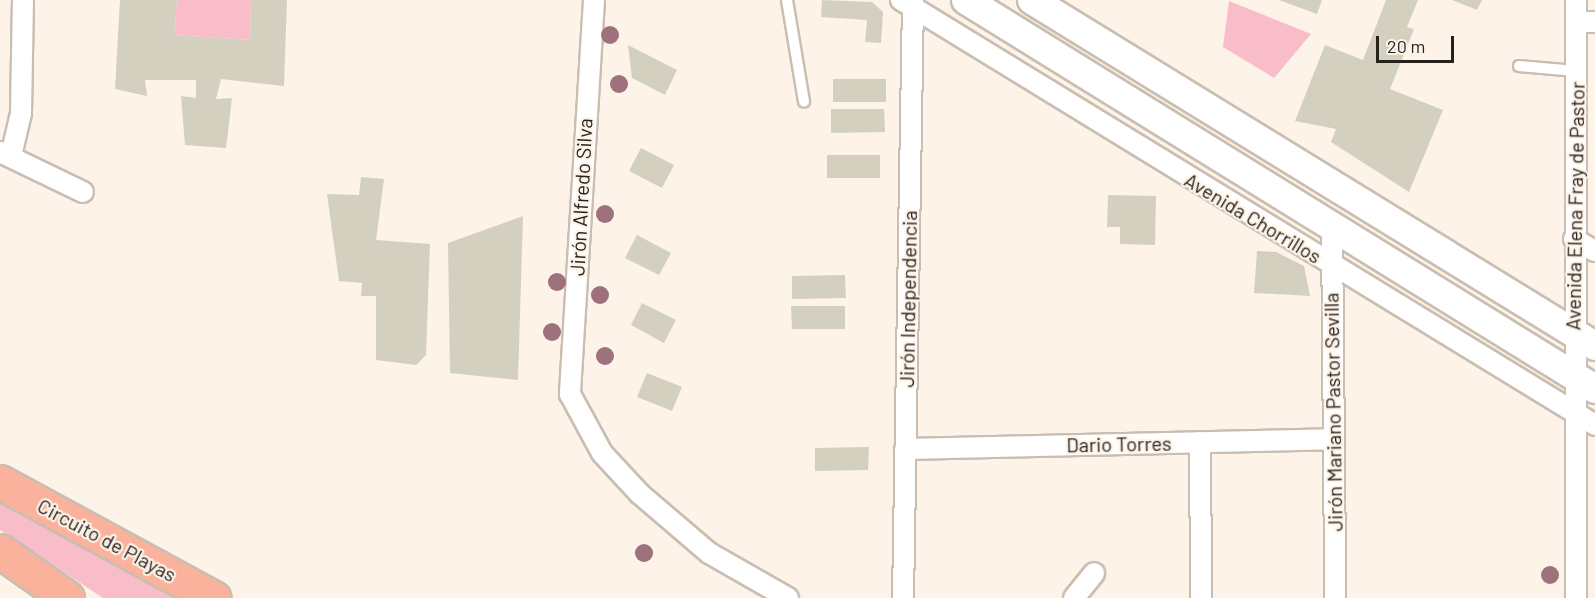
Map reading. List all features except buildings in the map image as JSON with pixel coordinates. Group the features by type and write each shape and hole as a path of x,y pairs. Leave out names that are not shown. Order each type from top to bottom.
{"highway":[{"name":"Circuito de Playas","path":"0,482 214,598"},
{"path":"0,551 67,598"}],"main road":[{"name":"Avenida Chorrillos","path":"966,0 1584,382"},
{"path":"1032,0 1255,135 1584,340"},
{"path":"1118,94 1137,64"},
{"path":"1236,167 1255,135"},
{"path":"1406,272 1425,241"}],"street":[{"path":"23,0 21,113 5,154 83,192"},
{"name":"Jirón Alfredo Silva","path":"594,0 570,394 602,453 640,494 709,553 788,598"},
{"name":"Avenida Elena Fray de Pastor","path":"1576,0 1585,22 1576,70 1574,238 1584,340 1584,382 1574,412 1576,598"},
{"name":"Avenida Chorrillos","path":"909,3 1331,266 1595,425"},
{"name":"Jirón Independencia","path":"903,598 909,3"},
{"name":"Jirón Mariano Pastor Sevilla","path":"1332,226 1335,598"},
{"path":"1574,238 1595,250"},
{"name":"Dario Torres","path":"905,449 1333,439"},
{"path":"1200,442 1201,598"},
{"path":"1074,598 1094,573"}],"lane":[{"path":"787,0 804,102"},
{"path":"1519,66 1576,70"}],"shaded area":[{"path":"177,0 251,0 250,40 174,35"},
{"path":"1229,1 1311,34 1274,78 1223,47"},
{"path":"0,499 178,598 103,598 0,530"}]}
